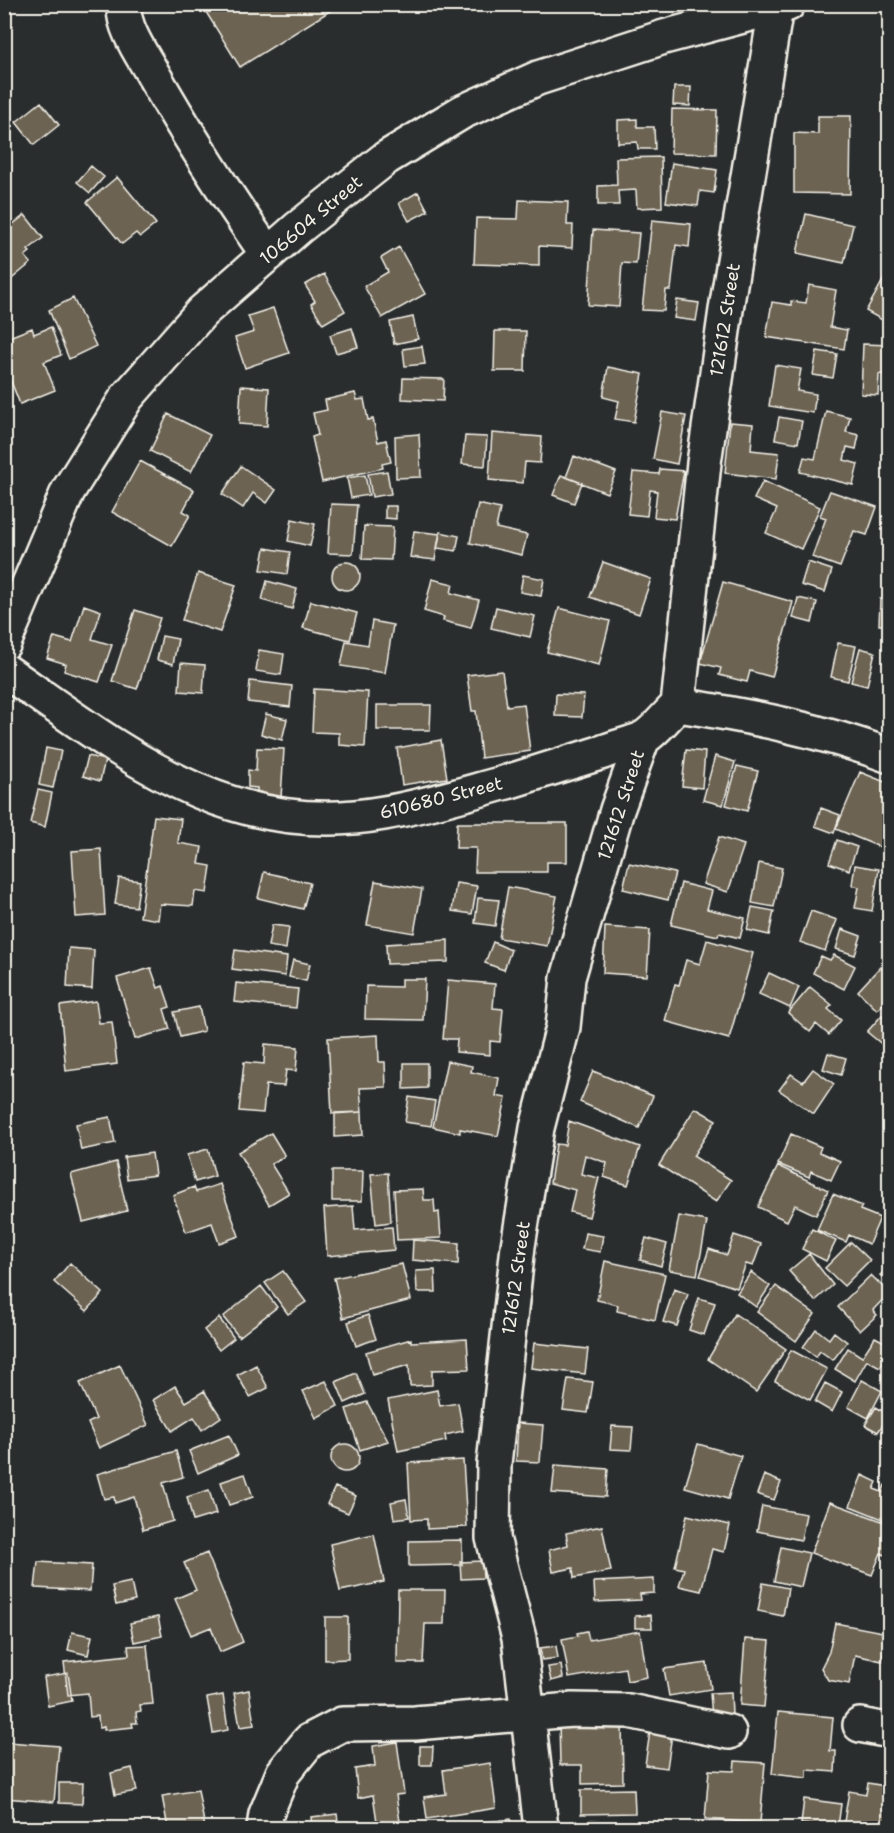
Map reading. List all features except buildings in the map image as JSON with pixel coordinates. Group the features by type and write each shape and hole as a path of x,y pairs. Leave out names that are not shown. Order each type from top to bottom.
{"street":[{"path":"124,4 123,11 135,42 197,152 268,255"},
{"name":"106604 Street","path":"4,643 68,491 127,396 202,312 386,158 462,112 538,78 664,37 782,6"},
{"name":"121612 Street","path":"678,705 709,429 727,303 782,6"},
{"name":"610680 Street","path":"4,670 158,773 198,793 238,806 288,815 341,818 394,811 529,775 643,738 678,705"},
{"path":"678,705 748,716 850,741 890,756"},
{"name":"121612 Street","path":"541,1828 530,1714 519,1638 493,1538 494,1464 518,1246 537,1128 563,1027 568,978 617,810 643,738"},
{"path":"264,1828 266,1814 283,1773 309,1741 342,1724 415,1724 572,1710 629,1711 729,1732"}]}
